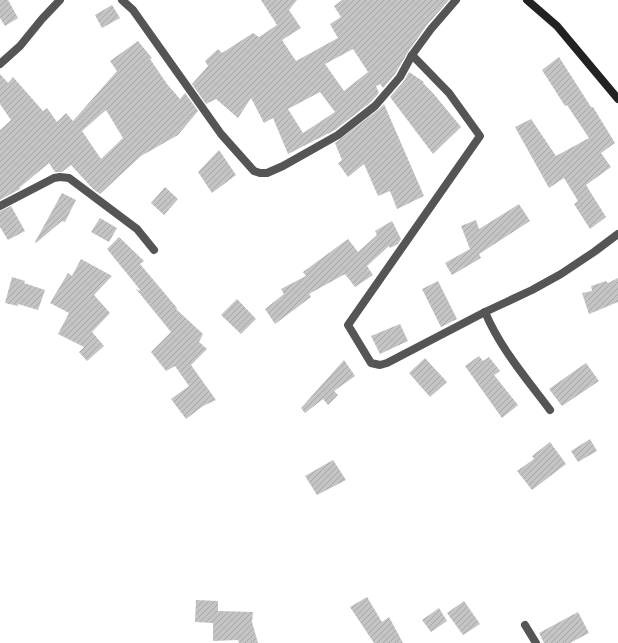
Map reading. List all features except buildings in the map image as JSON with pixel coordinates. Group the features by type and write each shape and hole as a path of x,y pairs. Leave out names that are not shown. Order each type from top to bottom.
{"street":[{"path":"0,64 20,46 60,0"},
{"path":"122,0 133,10 221,134 254,171 260,173 283,166 338,135 374,106 400,77 412,55 431,29 456,0"},
{"path":"527,0 558,26 618,99"},
{"path":"412,55 449,93 480,136 348,326 371,362 380,365 387,362 484,312 532,290 561,274 618,234"},
{"path":"0,206 54,178 69,178 137,230 154,250"},
{"path":"484,312 500,342 550,410"},
{"path":"525,625 536,643"}]}
